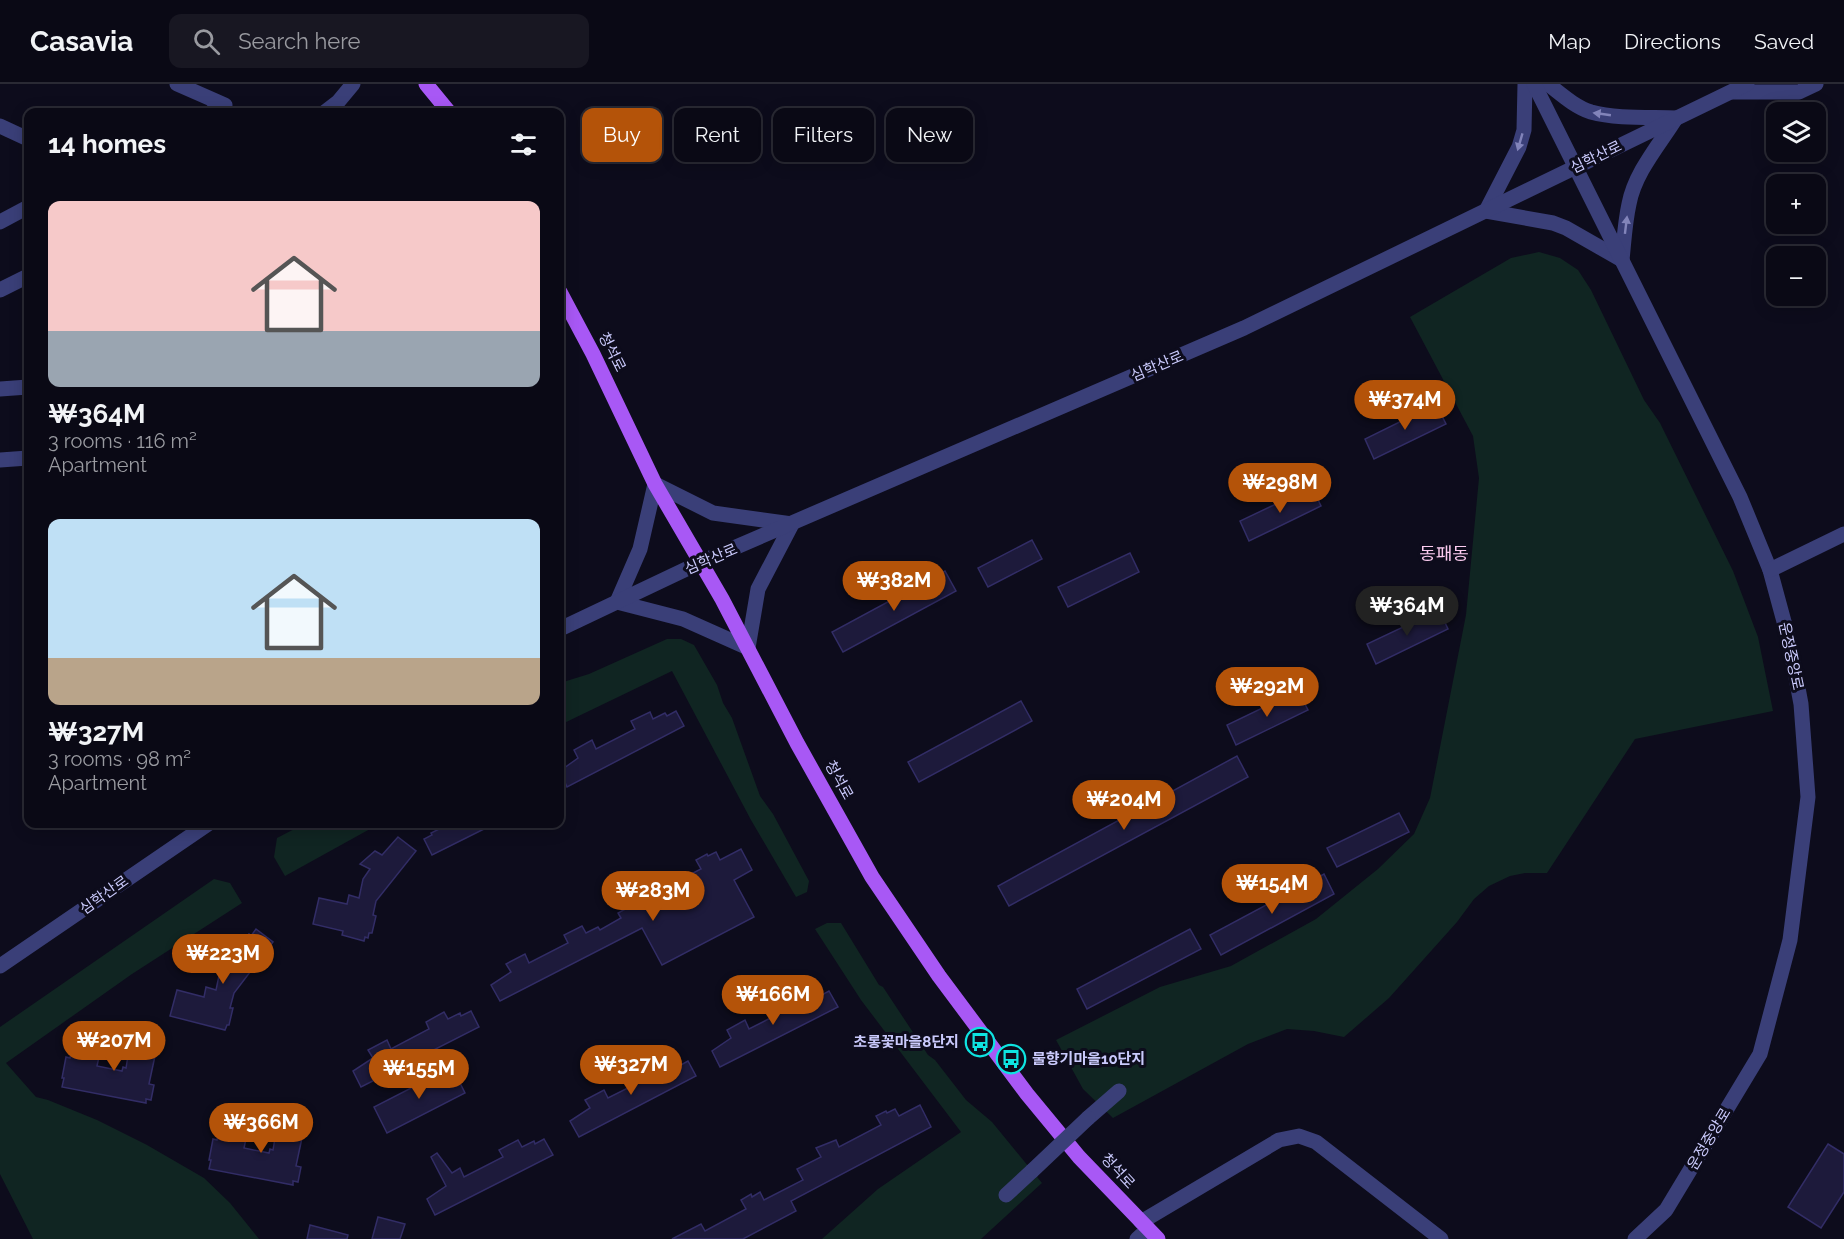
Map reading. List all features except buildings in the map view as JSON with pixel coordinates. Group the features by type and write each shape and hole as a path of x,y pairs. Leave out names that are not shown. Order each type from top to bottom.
{"main road":[{"path":"426,84 446,108"},
{"name":"청석로","path":"564,300 593,354 655,484 722,599 803,753 872,877 939,976 1027,1094 1146,1232"}],"street":[{"path":"177,84 225,105 219,108"},
{"path":"330,108 338,102 353,84"},
{"path":"1525,84 1524,130 1519,147 1486,211 1553,223 1622,260 1629,203 1633,190 1640,174 1677,118"},
{"name":"운정중앙로","path":"1534,84 1740,497 1770,570 1789,640 1802,704 1808,797 1790,939 1760,1054 1666,1210 1635,1239"},
{"path":"1548,84 1572,102 1591,112 1677,118"},
{"name":"심학산로","path":"564,627 699,563 1244,328 1677,118 1734,88 1747,84"},
{"path":"1734,88 1799,92 1816,84"},
{"path":"0,126 24,137"},
{"path":"0,222 24,209"},
{"path":"0,291 24,278"},
{"path":"0,389 24,387"},
{"path":"0,460 24,458"},
{"path":"655,484 713,513 792,524 758,589 748,648 683,619 617,602 640,549 655,484"},
{"path":"1770,570 1844,534"},
{"name":"심학산로","path":"0,966 202,828"},
{"path":"1006,1195 1119,1091"},
{"path":"1146,1232 1279,1140 1299,1136 1316,1142 1441,1239"}],"green space":[{"path":"1539,252 1560,258 1578,270 1591,290 1644,400 1660,423 1733,571 1758,637 1773,711 1635,739 1547,873 1510,876 1489,886 1474,899 1457,922 1389,998 1344,1037 1287,1029 1248,1044 1113,1118 1083,1089 1056,1040 1160,987 1231,966 1316,919 1378,869 1414,834 1430,798 1466,615 1479,478 1473,436 1410,317 1511,258"},
{"path":"667,639 681,639 694,645 717,685 723,703 732,718 760,796 773,814 809,881 807,892 796,897 751,820 672,671 564,723 564,682 589,674"},
{"path":"296,828 372,828 285,876 274,857 277,838"},
{"path":"214,879 230,883 242,903 132,974 6,1063 36,1097 97,1120 147,1145 204,1178 230,1203 259,1239 33,1239 0,1174 0,1027"},
{"path":"827,923 841,923 879,985 883,987 928,1055 935,1060 966,1100 992,1122 1042,1183 981,1239 822,1239 878,1189 961,1132 861,1000 815,929"}],"place":[{"name":"초롱꽃마을8단지","path":"980,1042"},
{"name":"물향기마을10단지","path":"1011,1059"}],"district":[{"name":"동패동","path":"1444,554"}]}
